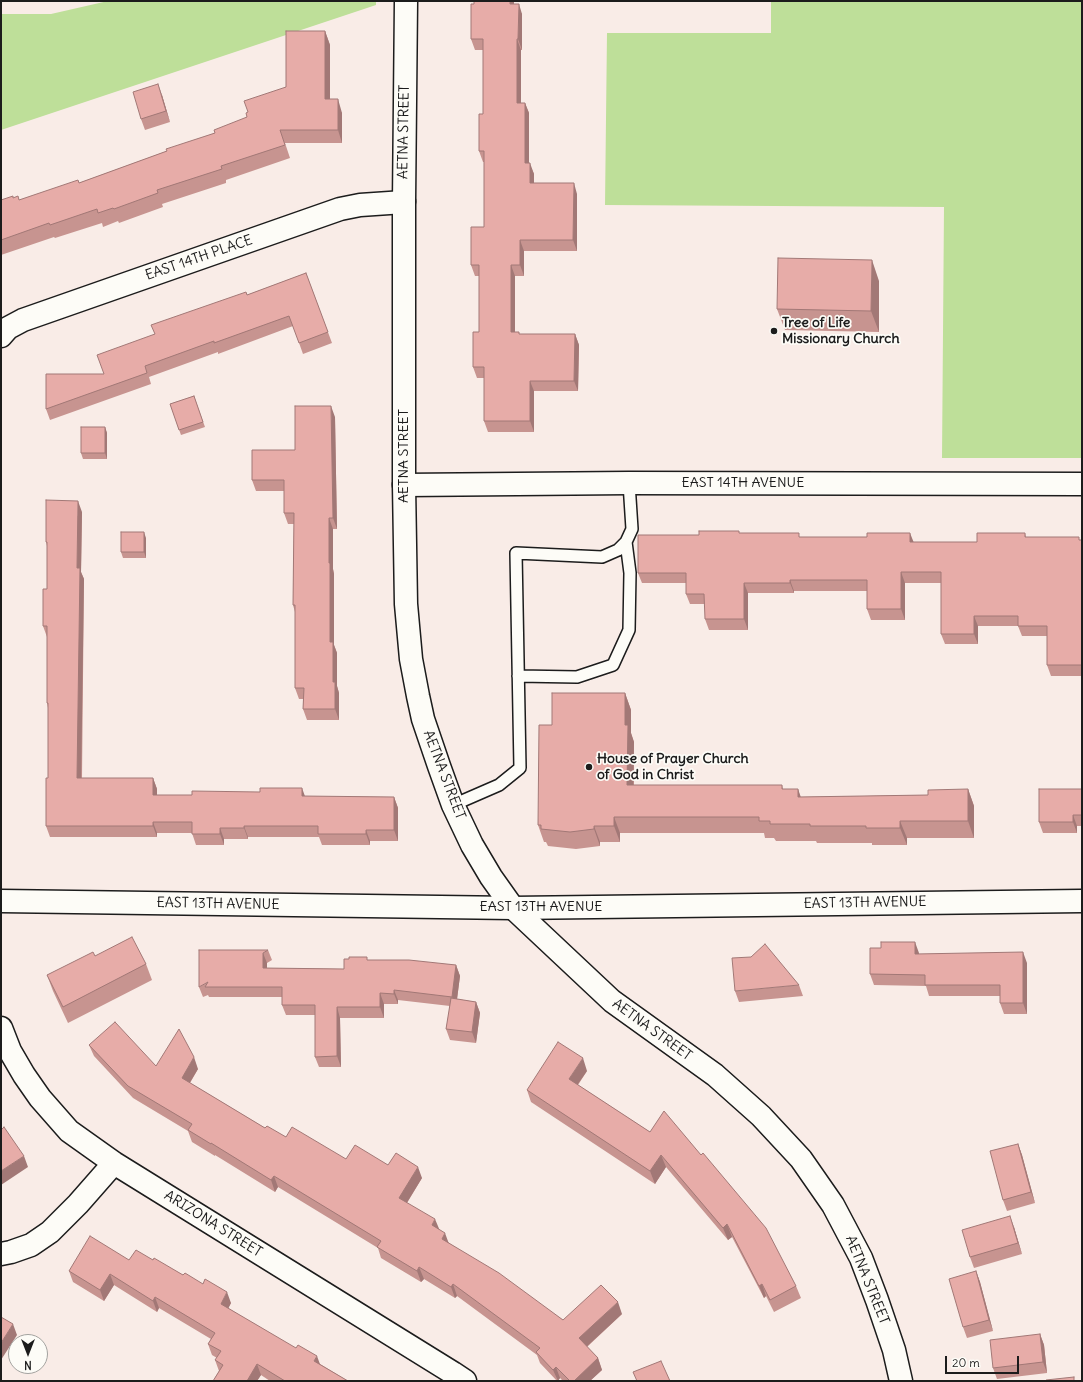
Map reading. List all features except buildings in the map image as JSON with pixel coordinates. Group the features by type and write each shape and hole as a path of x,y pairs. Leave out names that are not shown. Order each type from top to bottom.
{"street":[{"name":"AETNA STREET","path":"406,1 404,202 404,485 406,604 411,659 424,719 439,766 472,845 491,877 514,908 612,1001 715,1075 756,1110 801,1159 833,1205 861,1258 889,1336 901,1381"},
{"name":"EAST 14TH PLACE","path":"1,336 8,328 23,320 340,209 360,205 404,202"},
{"name":"EAST 14TH AVENUE","path":"404,485 629,483 1082,484"},
{"name":"EAST 13TH AVENUE","path":"1,901 514,908 1082,901"},
{"name":"ARIZONA STREET","path":"1,1028 10,1051 40,1098 69,1131 114,1162 465,1381"},
{"path":"1,1254 31,1245 50,1232 78,1204 114,1162"}],"lane":[{"path":"454,805 499,785 520,768 516,553 602,557 618,550 626,542 632,529 629,483"},
{"path":"518,676 577,677 613,665 629,630 630,573 626,542"}],"green space":[{"path":"108,1 376,1 376,5 1,130 1,14 51,14"},
{"path":"771,1 1082,1 1082,458 942,458 944,207 605,205 607,33 771,33"}],"place":[{"name":"Tree of Life Missionary Church","path":"774,331"},
{"name":"House of Prayer Church of God in Christ","path":"589,767"}]}
